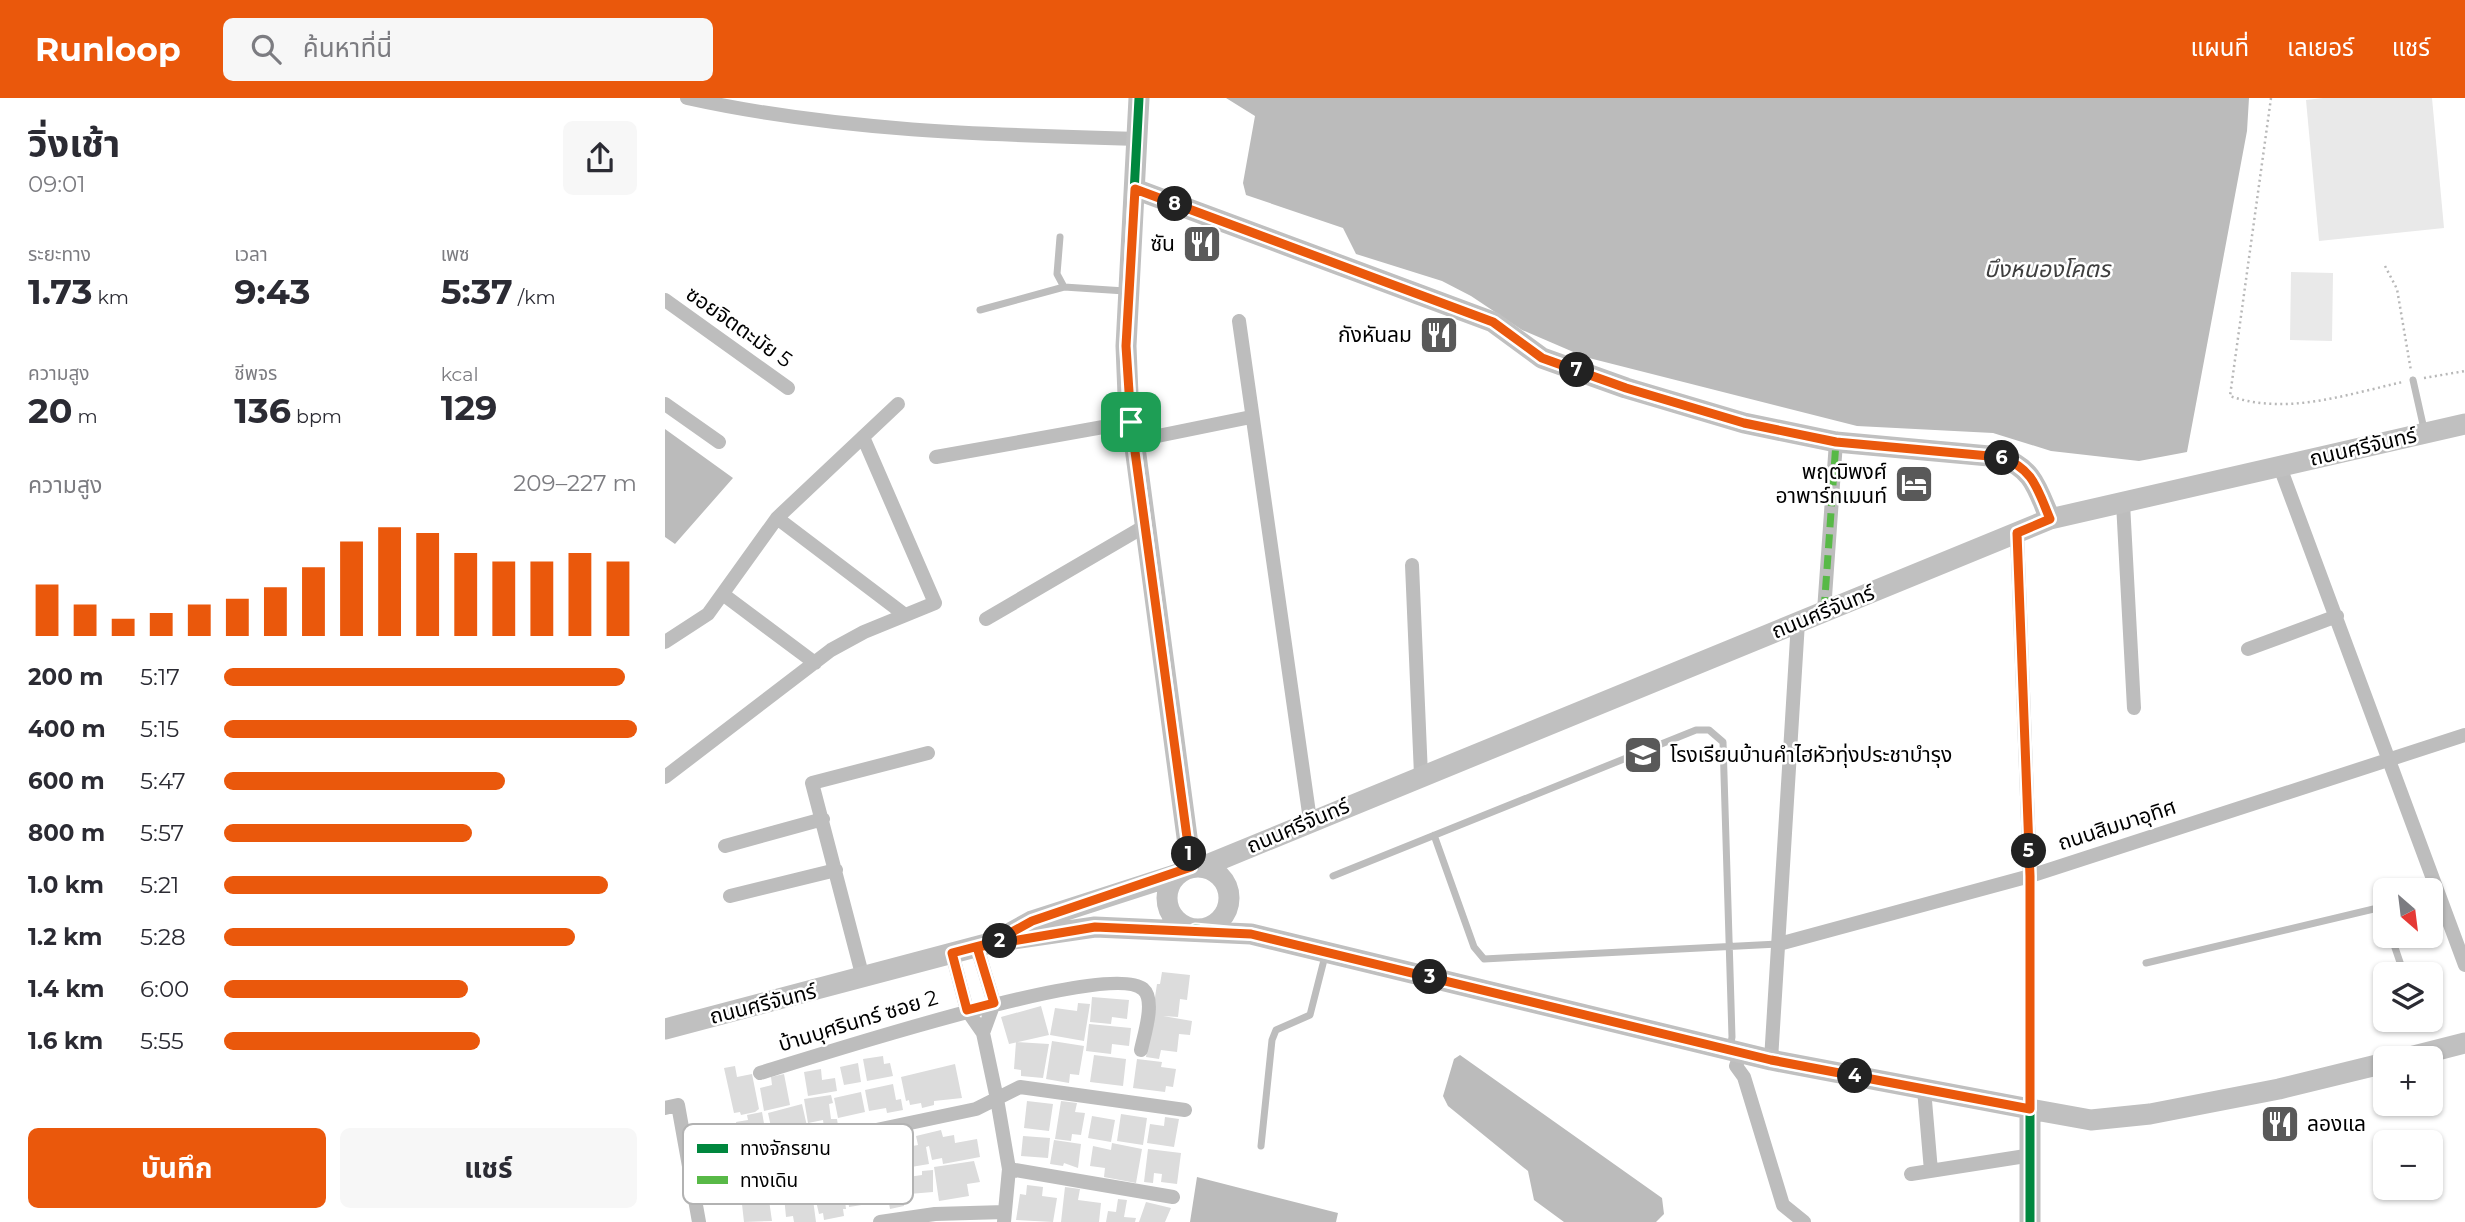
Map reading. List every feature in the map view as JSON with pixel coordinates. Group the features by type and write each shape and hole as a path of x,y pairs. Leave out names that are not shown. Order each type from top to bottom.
{"street":[{"path":"688,98 727,107 869,126 959,134 1139,139"},
{"path":"1139,98 1139,139 1126,346 1132,431 1190,869"},
{"path":"1135,189 1493,322 1542,358 1626,388 1744,423 1836,442 2000,457 2020,464 2036,486 2050,519"},
{"name":"ซอยจิตตะมัย 5","path":"665,300 788,388"},
{"path":"1239,321 1310,820"},
{"path":"665,404 719,442"},
{"path":"665,642 708,614 777,518 898,404"},
{"path":"936,457 1251,417"},
{"name":"ถนนศรีจันทร์","path":"665,1029 986,944 1032,921 1190,869 2050,519 2465,424"},
{"path":"665,777 849,639 935,603 863,437"},
{"path":"1824,611 1836,442"},
{"path":"2280,467 2389,760 2460,937 2465,965"},
{"path":"2123,503 2134,708"},
{"path":"777,518 905,615"},
{"path":"986,619 1145,526"},
{"path":"2017,533 2030,876 2030,1222"},
{"path":"1412,565 1421,775"},
{"path":"724,595 815,663"},
{"path":"2248,649 2337,616"},
{"path":"1771,1060 1798,622"},
{"name":"ถนนสิมมาอุทิศ","path":"1779,944 2030,876 2465,735"},
{"path":"863,978 812,783 928,753"},
{"path":"726,846 823,820"},
{"path":"1224,880 1230,863 1245,848"},
{"path":"1251,934 1237,921 1229,904 1224,880 1218,873 1190,869 1171,882 1167,902 1176,920 1195,929 1251,934 1771,1060 2091,1120 2150,1114 2279,1089 2373,1066"},
{"path":"730,896 836,870"},
{"path":"983,1033 994,1003 986,944 1095,927 1204,929 1220,920 1229,904"},
{"path":"880,1222 935,1214 1005,1217 1009,1169 997,1099 983,1033 967,1010 952,953"},
{"name":"บ้านบุศรินทร์ ซอย 2","path":"760,1073 967,1010 1085,986 1136,985 1145,990 1149,1001 1141,1050"},
{"path":"2443,1049 2465,1043"},
{"path":"1736,1051 1736,1066 1744,1077 1783,1205 1804,1222"},
{"path":"905,1124 976,1109 1020,1087 1185,1110"},
{"path":"1924,1089 1931,1171"},
{"path":"665,1108 678,1105 683,1133"},
{"path":"1911,1174 2032,1155"},
{"path":"1009,1169 1173,1197"},
{"path":"696,1204 699,1222"}],"lane":[{"path":"1060,237 1057,274 1063,287"},
{"path":"980,310 1063,287 1129,291"},
{"path":"2413,380 2424,433"},
{"path":"1333,876 1696,730 1709,730 1723,742 1728,948 1736,1051"},
{"path":"1434,835 1474,947 1484,959 1779,944"},
{"path":"2146,963 2373,909"},
{"path":"1261,1146 1272,1040 1276,1030 1310,1015 1327,952"}],"path":[{"path":"2271,98 2230,396 2253,404 2305,403 2465,371"},
{"path":"2385,266 2397,289 2413,380"}],"shaded area":[{"path":"2432,98 2444,228 2319,241 2306,100"},
{"path":"2291,272 2333,273 2332,341 2290,340"}],"water":[{"name":"บึงหนองโคตร","path":"1226,98 2249,98 2247,131 2187,452 2139,461 2051,451 1993,433 1857,426 1585,357 1522,330 1471,296 1442,281 1356,254 1343,228 1246,195 1243,183 1255,116"},
{"path":"665,429 733,478 675,544 665,537"},
{"path":"1460,1055 1662,1198 1664,1214 1656,1222 1564,1222 1534,1200 1528,1171 1448,1106 1443,1096 1454,1059"},
{"path":"1197,1177 1338,1213 1336,1222 1190,1222"}],"building":[{"path":"1162,972 1190,975 1187,1000 1180,999 1178,1017 1163,1016 1192,1021 1190,1035 1179,1034 1177,1052 1161,1050 1159,1059 1146,1057 1157,984 1160,984"},
{"path":"1092,997 1129,1000 1127,1019 1112,1017 1111,1024 1090,1022"},
{"path":"1078,1003 1090,1004 1084,1041 1050,1035 1055,1008 1077,1011"},
{"path":"1041,1006 1049,1035 1009,1044 1001,1017"},
{"path":"1089,1024 1131,1028 1129,1046 1112,1044 1111,1054 1086,1051"},
{"path":"1052,1041 1084,1046 1079,1075 1070,1074 1069,1083 1046,1079"},
{"path":"1016,1042 1049,1044 1043,1078 1021,1076 1021,1070 1014,1069"},
{"path":"1094,1055 1126,1059 1123,1086 1090,1082"},
{"path":"883,1056 884,1064 890,1063 893,1076 867,1081 863,1059"},
{"path":"1137,1059 1162,1062 1161,1067 1176,1069 1173,1087 1166,1086 1165,1092 1133,1088"},
{"path":"858,1063 861,1082 844,1085 840,1067"},
{"path":"955,1064 962,1098 934,1101 934,1105 922,1108 921,1103 910,1105 909,1100 906,1101 901,1077"},
{"path":"735,1066 737,1077 752,1074 759,1109 755,1112 741,1115 740,1112 734,1113 724,1068"},
{"path":"821,1069 822,1080 835,1078 837,1091 808,1096 804,1072"},
{"path":"784,1074 790,1105 764,1111 760,1088 772,1085 771,1077"},
{"path":"893,1084 896,1100 901,1099 903,1110 887,1113 886,1108 869,1111 865,1090"},
{"path":"861,1092 865,1112 838,1118 834,1098"},
{"path":"831,1095 831,1119 837,1119 838,1124 824,1124 823,1120 808,1123 804,1099"},
{"path":"1027,1101 1053,1104 1049,1131 1024,1128"},
{"path":"1061,1101 1077,1103 1075,1112 1085,1113 1081,1135 1072,1134 1071,1141 1055,1139"},
{"path":"802,1104 807,1124 770,1124 768,1113"},
{"path":"762,1112 764,1124 736,1124 748,1120 747,1115"},
{"path":"1121,1114 1147,1118 1143,1145 1117,1141"},
{"path":"1092,1116 1115,1120 1111,1142 1088,1138"},
{"path":"1165,1117 1179,1119 1174,1147 1147,1143 1150,1124 1164,1126"},
{"path":"941,1130 943,1137 954,1135 955,1143 977,1139 980,1157 943,1164 942,1158 932,1160 929,1146 926,1147 929,1164 913,1167 913,1146 918,1145 916,1136"},
{"path":"1023,1136 1050,1138 1048,1158 1021,1156"},
{"path":"1054,1140 1081,1144 1078,1168 1064,1163 1063,1166 1050,1164"},
{"path":"1112,1143 1142,1149 1136,1183 1104,1177 1105,1168 1090,1166 1093,1146 1111,1150"},
{"path":"1148,1149 1181,1153 1177,1184 1161,1182 1162,1174 1154,1173 1153,1183 1144,1182"},
{"path":"974,1161 980,1182 967,1184 969,1196 939,1201 934,1167"},
{"path":"933,1170 933,1192 913,1194 913,1176 922,1175 922,1171"},
{"path":"1027,1185 1043,1187 1042,1196 1057,1198 1053,1222 1016,1220 1020,1194 1026,1195"},
{"path":"1065,1187 1080,1189 1078,1200 1101,1203 1099,1222 1061,1222"},
{"path":"1118,1199 1127,1200 1124,1217 1136,1218 1135,1222 1106,1222 1108,1211 1116,1212"},
{"path":"1146,1202 1171,1208 1165,1222 1139,1222"},
{"path":"742,1204 770,1204 772,1221 744,1222"},
{"path":"785,1204 814,1204 816,1222 794,1222 793,1216 786,1217"},
{"path":"817,1204 845,1204 844,1216 824,1220 823,1213 819,1214"},
{"path":"889,1204 904,1204 904,1206 890,1209"}],"marked path":[{"path":"1824,611 1836,442"}],"cycle path":[{"path":"1139,98 1126,346 1128,395 1191,867"},
{"path":"1135,189 1493,322 1542,358 1626,388 1744,423 1836,442 2000,457 2020,467 2033,480 2050,519"},
{"path":"1195,929 1251,934 1771,1060 2030,1109 2030,1222"}],"place":[{"name":"ซัน","path":"1202,244"},
{"name":"กังหันลม","path":"1439,335"},
{"name":"พฤฒิพงศ์ อาพาร์ทเมนท์","path":"1914,484"},
{"name":"โรงเรียนบ้านคำไฮหัวทุ่งประชาบำรุง","path":"1643,755"},
{"name":"ลองแล","path":"2280,1124"}],"route":[{"path":"1131,422 1126,346 1135,189 1493,322 1542,358 1626,388 1744,423 1836,442 2000,457 2020,464 2036,486 2050,519 2017,533 2030,876 2030,1109 1771,1060 1251,934 1195,929 1095,927 994,942 977,947 994,1003 967,1010 952,953 994,942 1032,921 1178,874 1191,867 1131,422"}]}
